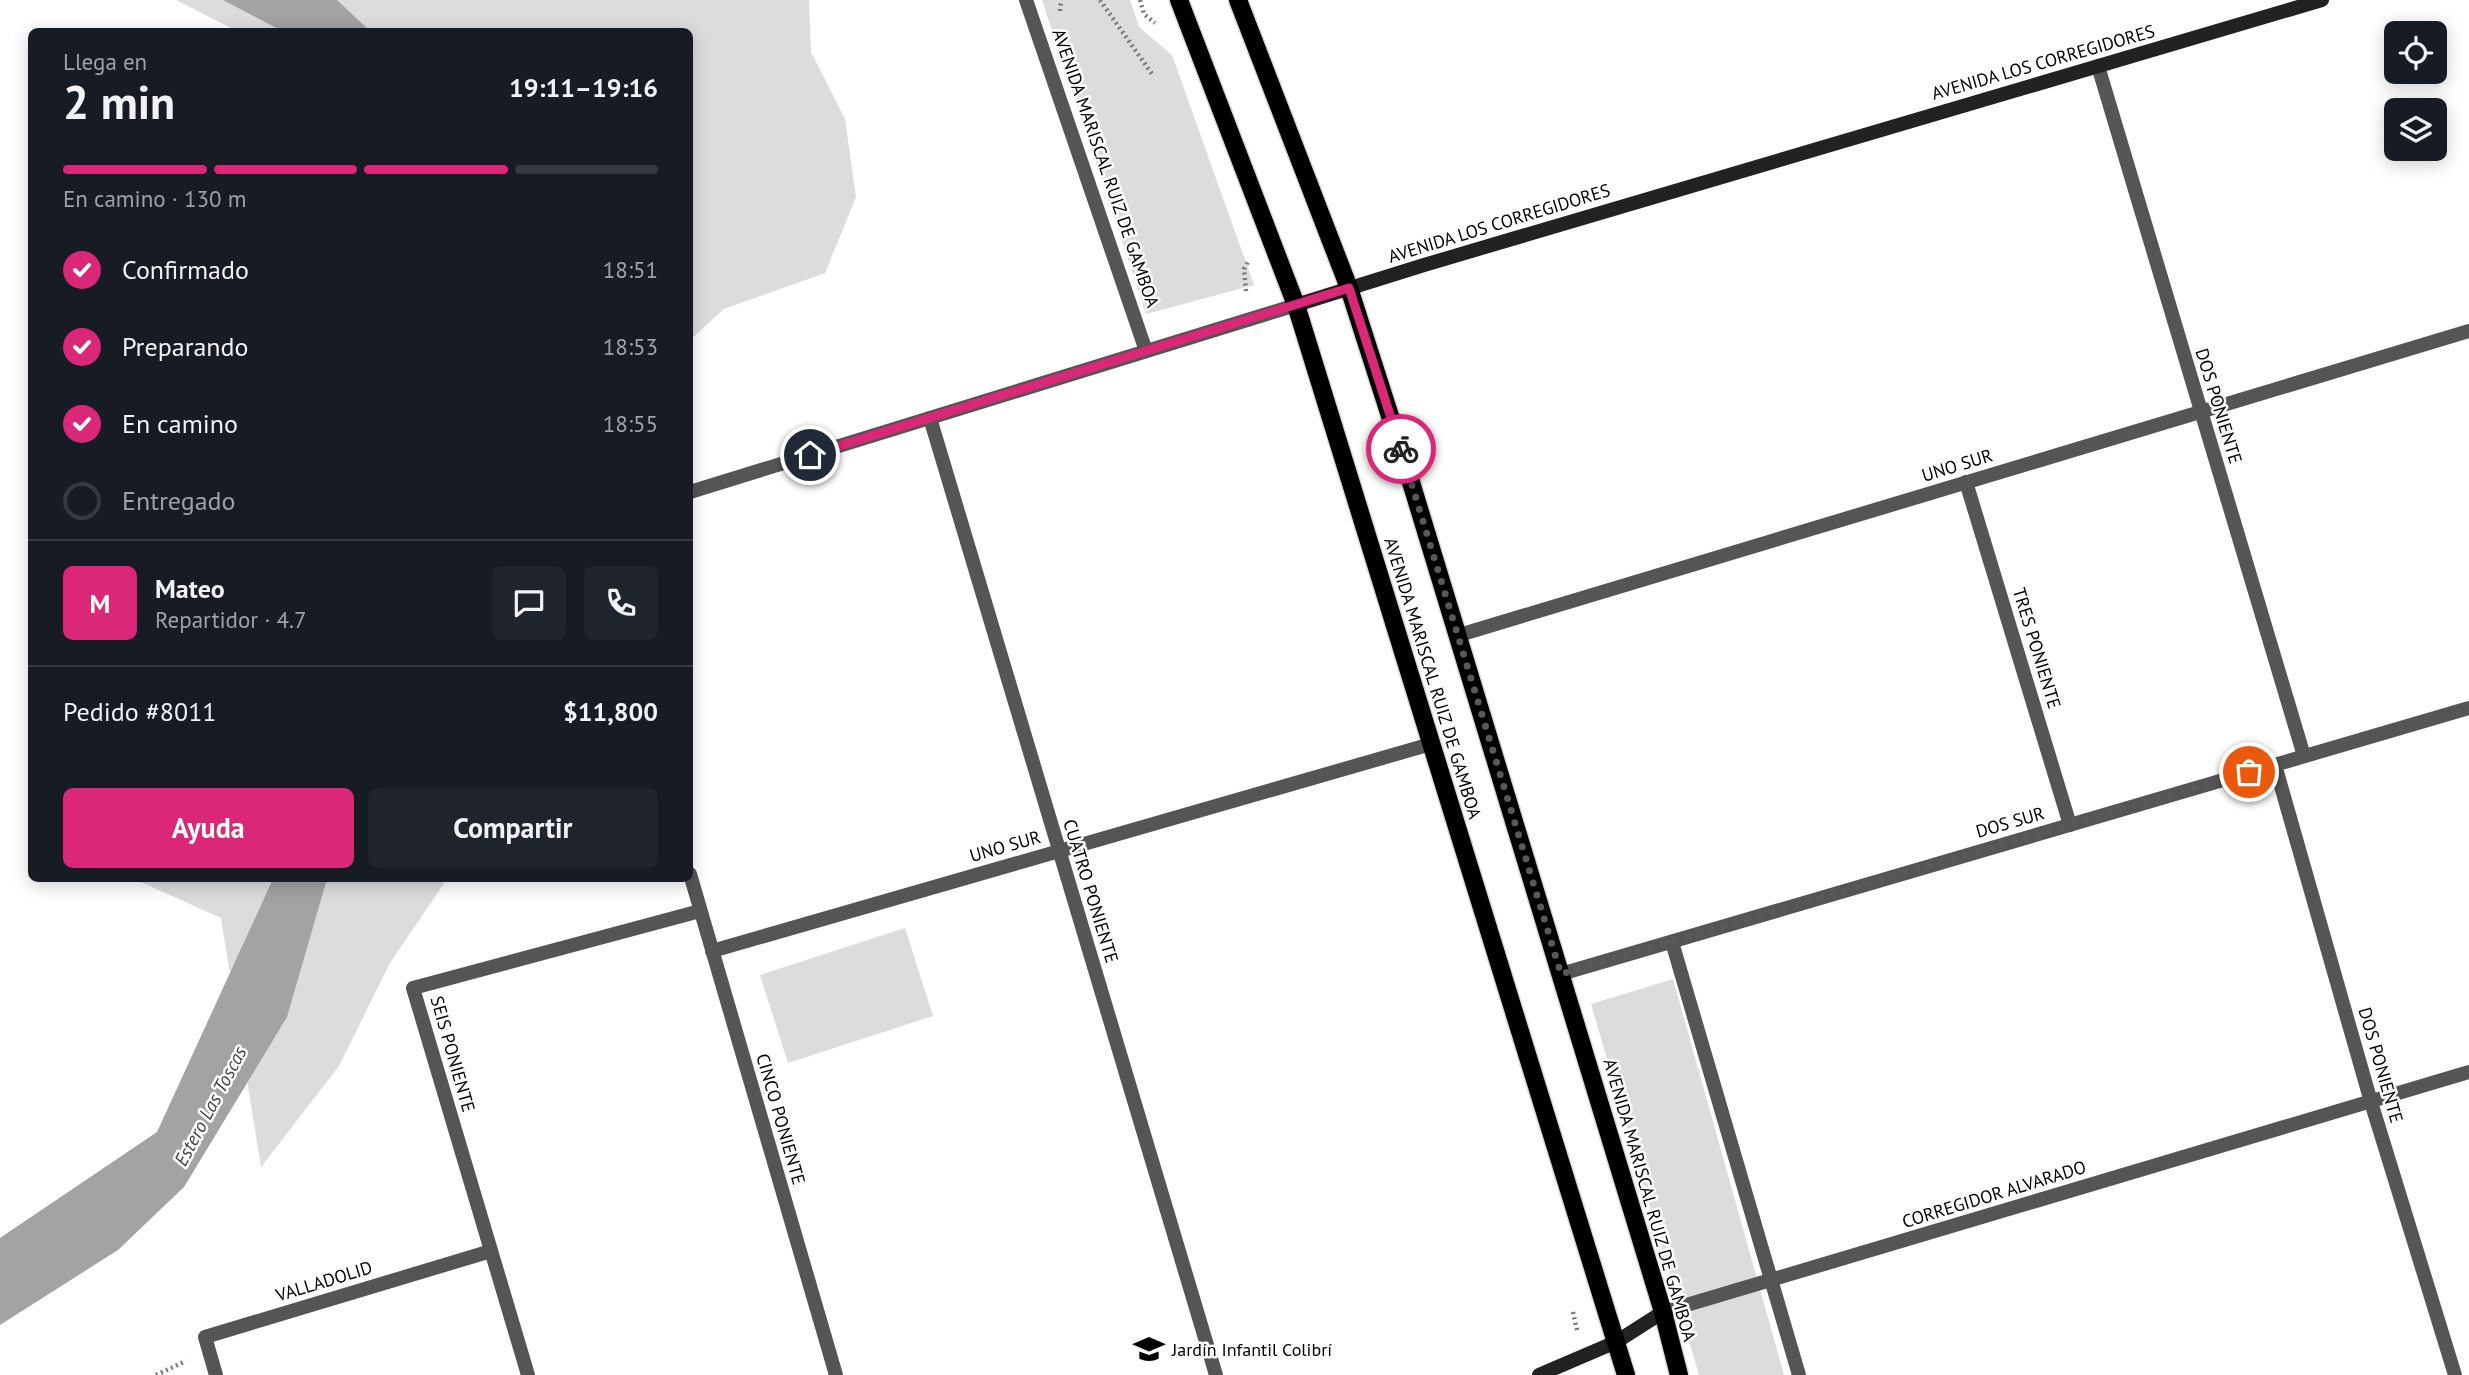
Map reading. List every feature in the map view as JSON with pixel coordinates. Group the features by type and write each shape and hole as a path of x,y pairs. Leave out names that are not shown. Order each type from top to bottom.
{"main road":[{"name":"AVENIDA MARISCAL RUIZ DE GAMBOA","path":"1180,0 1296,304 1626,1375"},
{"name":"AVENIDA MARISCAL RUIZ DE GAMBOA","path":"1238,0 1349,288 1561,974 1663,1312 1679,1375"}],"street":[{"name":"AVENIDA MARISCAL RUIZ DE GAMBOA","path":"1026,0 1146,351"},
{"name":"AVENIDA LOS CORREGIDORES","path":"693,491 1349,288 2322,0"},
{"name":"DOS PONIENTE","path":"2098,66 2304,756"},
{"name":"UNO SUR","path":"1456,636 2469,331"},
{"name":"CUATRO PONIENTE","path":"930,418 1216,1375"},
{"name":"TRES PONIENTE","path":"1966,482 2070,825"},
{"name":"DOS SUR","path":"1561,974 2469,708"},
{"name":"UNO SUR","path":"712,951 1431,744"},
{"name":"DOS PONIENTE","path":"2275,765 2371,1102 2455,1375"},
{"name":"CINCO PONIENTE","path":"692,882 836,1375"},
{"name":"SEIS PONIENTE","path":"528,1375 413,988 700,911"},
{"path":"1672,942 1799,1375"},
{"name":"CORREGIDOR ALVARADO","path":"1539,1375 1616,1342 1663,1312 2469,1072"},
{"name":"VALLADOLID","path":"216,1375 205,1337 491,1251"}],"path":[{"path":"1100,0 1152,74"}],"shaded area":[{"path":"176,0 809,0 811,52 845,119 856,197 825,273 724,309 693,337 693,28 231,28"},
{"path":"1042,0 1130,0 1139,27 1172,55 1254,285 1146,314"},
{"path":"141,882 445,882 390,963 339,1066 261,1167 221,918"},
{"path":"905,928 933,1016 788,1063 760,975"},
{"path":"1673,979 1784,1375 1699,1375 1591,1004"}],"water":[{"path":"223,0 337,0 367,28 276,28"},
{"name":"Estero Las Toscas","path":"272,882 326,882 287,1017 184,1187 118,1250 0,1325 0,1238 157,1132"}],"way so far":[{"path":"1401,449 1561,974 2249,772"}],"place":[{"name":"Jardín Infantil Colibrí","path":"1149,1349"}],"route":[{"path":"810,455 1349,288 1401,449"}]}
